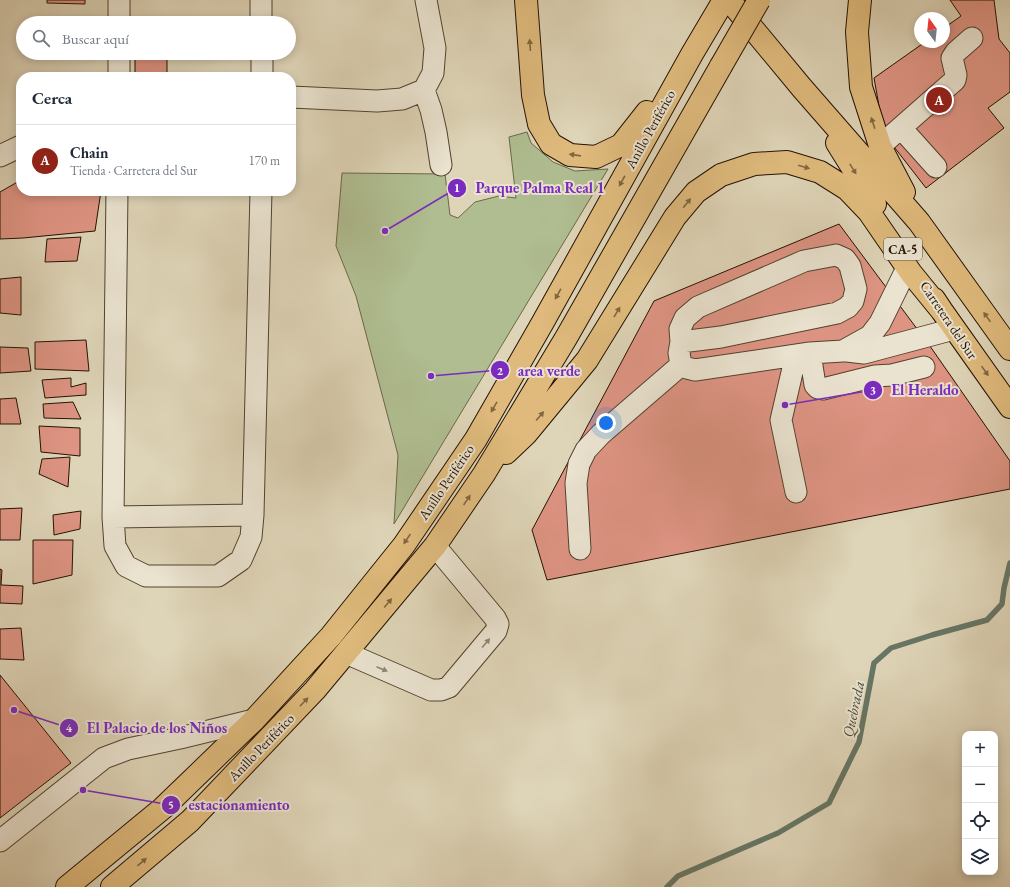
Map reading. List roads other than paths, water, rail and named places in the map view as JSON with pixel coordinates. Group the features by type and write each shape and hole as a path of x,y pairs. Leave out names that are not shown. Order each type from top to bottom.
{"highway":[{"path":"526,0 533,95 539,124 551,144 570,156 596,157 621,145 692,54"},
{"name":"Anillo Periférico","path":"67,887 163,808 254,720 331,636 404,544 476,439 692,54 724,0"},
{"name":"Carretera del Sur","path":"729,0 802,88 920,222 1010,349"},
{"name":"Anillo Periférico","path":"112,887 190,821 315,690 435,546 484,474 566,338 759,0"},
{"path":"860,0 857,32 861,87 880,146 920,222"},
{"name":"Carretera del Sur","path":"802,88 942,311 1010,407"},
{"path":"484,474 526,434 587,360 675,217 696,192 721,175 754,164 787,162 820,172 848,189 869,212 907,268 942,311"}],"street":[{"path":"119,0 119,16"},
{"path":"261,0 261,16"},
{"path":"296,97 377,101 402,99 424,90 433,73 435,48 426,0"},
{"path":"880,146 955,80 956,75 952,64 952,58 956,52 972,38"},
{"path":"119,60 119,72"},
{"path":"262,60 262,72"},
{"path":"424,90 431,110 436,132 441,165"},
{"path":"901,128 936,167"},
{"path":"0,156 16,148"},
{"path":"117,196 113,517 115,546 126,566 146,576 218,576 241,560 251,537 253,515 261,196"},
{"path":"680,342 721,337 837,313 848,307 853,301 856,289 850,266 845,258 836,255 804,261 698,306 685,318 680,329 679,354 681,365"},
{"path":"843,351 870,336 880,323 907,268"},
{"path":"681,365 695,370 803,354 843,351 864,353 954,329"},
{"path":"803,354 815,384 818,388 823,389 875,376 892,375 924,367"},
{"path":"796,492 781,420 803,354"},
{"path":"580,549 576,483 578,464 586,450 601,434 681,365"},
{"path":"113,517 253,515"},
{"path":"346,653 431,690 440,690 449,687 496,631 498,624 495,618 435,546"},
{"path":"0,841 104,758 128,749 254,720"}],"waterway":[{"name":"Quebrada","path":"667,887 678,876 778,833 829,803 859,742 874,663 891,648 987,620 1002,604 1010,563"}],"place":[{"name":"Chain","path":"939,100"},
{"name":"Parque Palma Real 1","path":"385,231"},
{"name":"area verde","path":"431,376"},
{"name":"El Heraldo","path":"785,405"},
{"name":"El Palacio de los Niños","path":"14,710"},
{"name":"estacionamiento","path":"83,790"}]}
